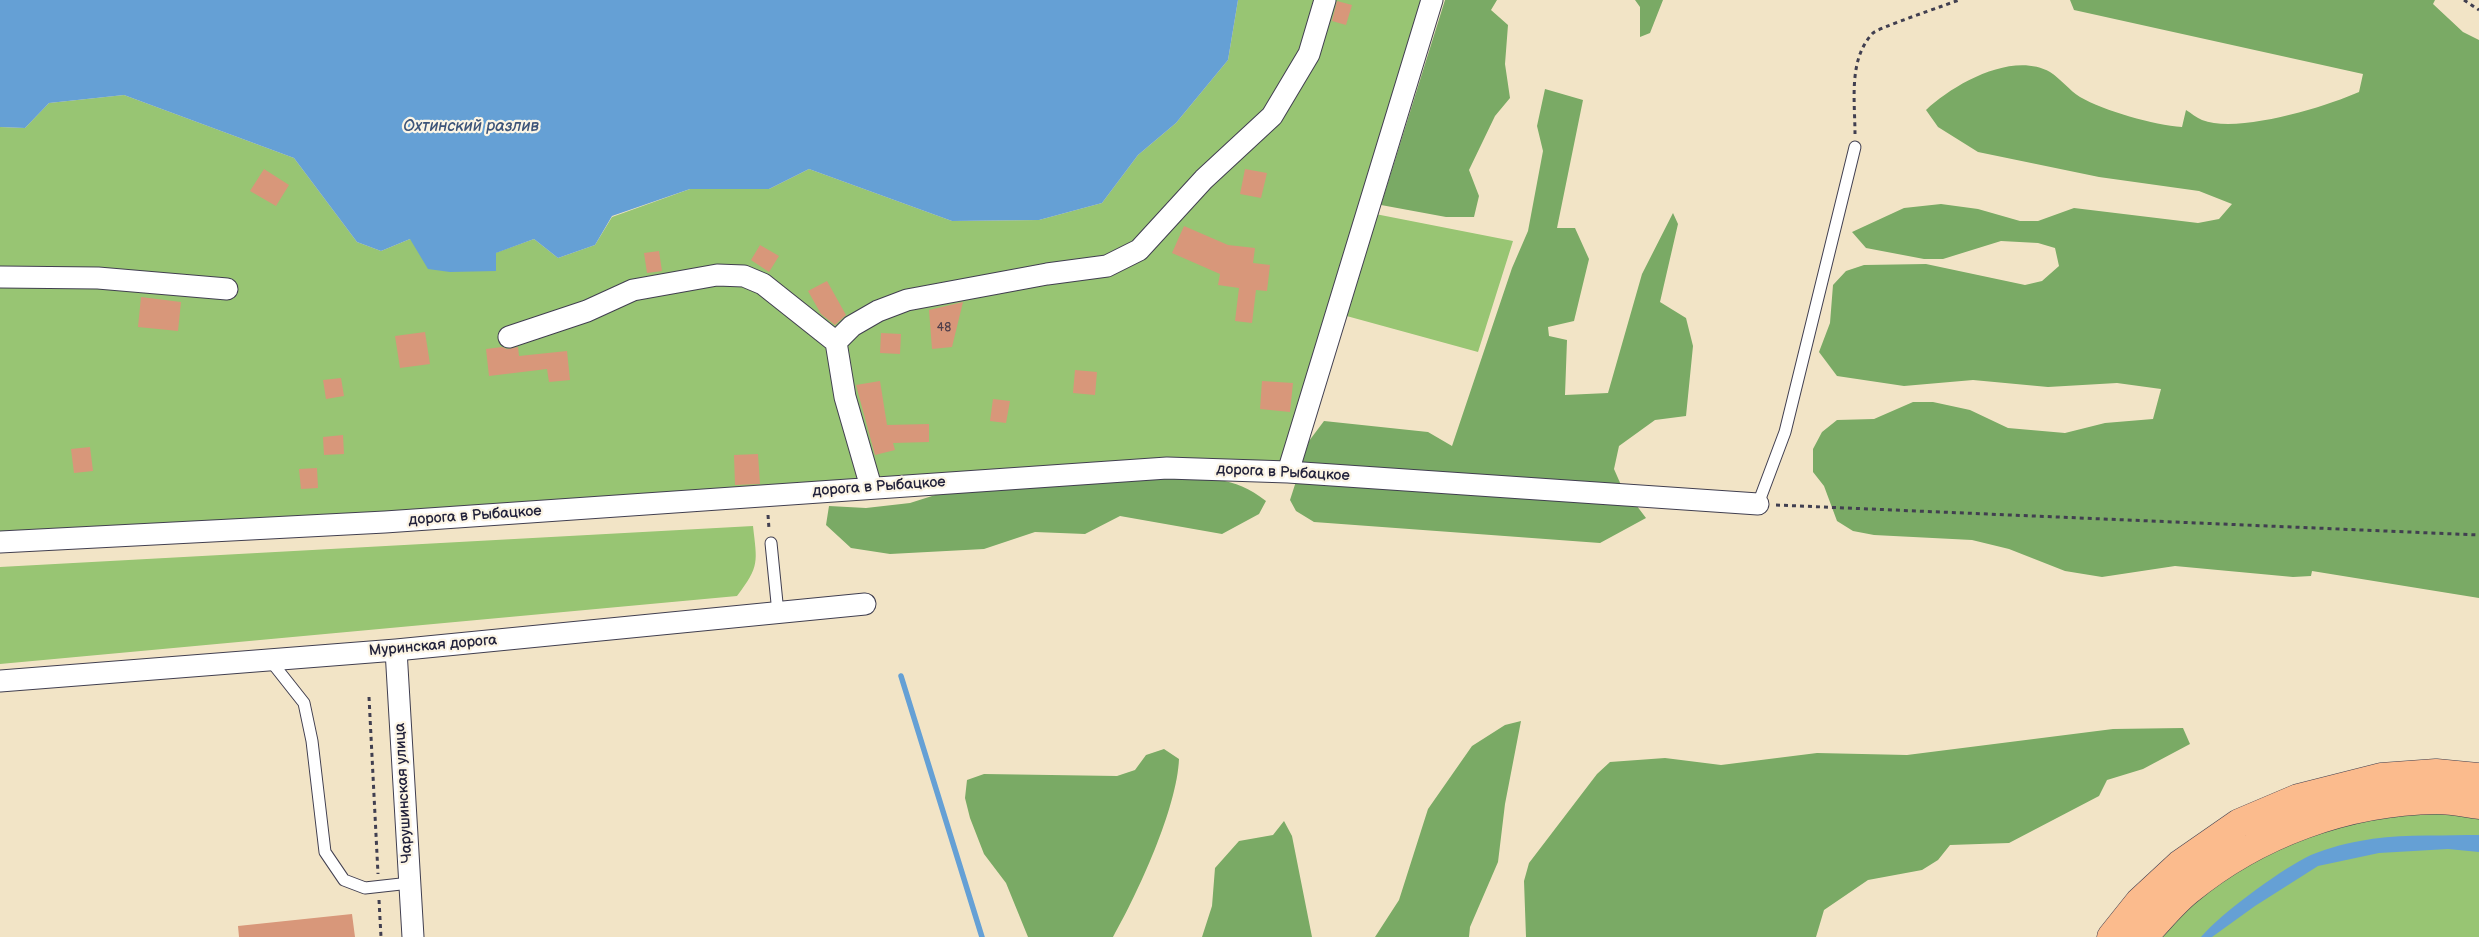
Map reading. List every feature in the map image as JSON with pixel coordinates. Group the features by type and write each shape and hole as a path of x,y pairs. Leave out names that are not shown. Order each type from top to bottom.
{"main road":[{"path":"2111,937 2139,902 2180,864 2248,820 2298,798 2382,777 2436,773 2479,777"},
{"path":"2143,937 2188,891 2244,851 2299,825 2373,806 2438,800 2479,805"}],"street":[{"path":"836,342 852,326 878,311 907,300 1047,274 1107,266 1139,250 1204,179 1272,116 1309,54 1326,0"},
{"path":"1288,472 1432,0"},
{"path":"509,337 587,312 633,290 717,275 744,276 763,284 836,342 845,397 872,487"},
{"path":"0,277 98,278 227,289"},
{"name":"дорога в Рыбацкое","path":"0,542 384,522 1167,468 1288,472 1758,504"},
{"name":"Муринская дорога","path":"0,681 396,650 864,604"},
{"name":"Чарушинская улица","path":"396,650 413,937"}],"lane":[{"path":"1758,504 1785,432 1855,147"},
{"path":"771,543 778,613"},
{"path":"270,660 304,703 312,740 325,852 344,880 365,888 410,883"}],"path":[{"path":"1855,147 1855,70 1861,50 1874,32 1959,0"},
{"path":"2464,0 2479,10"},
{"path":"766,495 771,543"},
{"path":"1758,504 2479,535"},
{"path":"369,697 381,937"}],"green space":[{"path":"1238,0 1434,0 1360,211 1513,241 1478,352 1332,312 1280,466 0,544 0,127 25,128 49,103 124,95 294,158 357,242 381,251 410,239 495,271 495,253 534,239 558,258 595,245 612,217 690,189 769,189 809,169 952,221 1039,220 1102,203 1138,155 1176,123 1228,60"},
{"path":"1445,0 1497,0 1491,10 1508,25 1505,64 1510,98 1495,116 1469,170 1479,196 1474,217 1446,217 1381,205"},
{"path":"1635,0 1663,0 1650,33 1640,37 1640,7"},
{"path":"2070,0 2435,0 2433,4 2463,32 2479,40 2479,598 2312,571 2311,576 2293,577 2175,566 2102,577 2065,571 2009,549 1972,540 1874,535 1853,531 1837,521 1824,486 1813,472 1813,449 1822,432 1837,420 1874,419 1913,402 1933,402 1970,410 2008,428 2065,433 2105,423 2153,419 2161,389 2117,383 2048,387 1973,380 1904,386 1837,376 1819,352 1830,323 1833,285 1846,271 1864,265 1926,264 2025,285 2042,281 2059,266 2055,248 2038,243 2001,241 1943,259 1924,259 1866,248 1852,232 1904,208 1941,204 1978,209 2020,221 2038,221 2074,208 2198,223 2219,219 2232,204 2199,191 2099,177 1978,152 1938,127 1926,110 1938,100 1952,90 1984,73 2019,65 2035,67 2050,72 2080,97 2115,112 2182,127 2186,110 2202,120 2237,124 2281,117 2304,111 2359,92 2363,74 2074,10"},
{"path":"1545,89 1583,100 1557,228 1575,228 1589,259 1574,321 1548,327 1549,336 1567,340 1565,395 1608,393 1642,274 1673,213 1678,224 1660,302 1686,318 1693,346 1686,416 1655,420 1619,446 1614,469 1621,485 1646,518 1600,543 1314,522 1296,511 1290,500 1309,441 1324,421 1428,432 1452,446 1512,268 1528,231 1543,151 1537,126"},
{"path":"1167,475 1231,482 1266,501 1259,514 1222,534 1120,516 1085,534 1035,532 984,549 890,554 851,548 826,525 829,506 866,508 910,503 951,490"},
{"path":"753,526 755,563 750,577 737,596 0,664 0,567"},
{"path":"1521,721 1505,804 1498,862 1470,927 1469,937 1375,937 1399,900 1428,809 1472,746 1505,725"},
{"path":"2183,728 2190,744 2143,769 2107,780 2099,796 2009,843 1950,845 1938,860 1922,870 1868,880 1824,910 1816,937 1526,937 1524,881 1529,863 1597,774 1610,762 1665,758 1721,765 1817,753 1907,755 2113,729"},
{"path":"1164,749 1179,759 1177,779 1155,850 1134,898 1113,937 1028,937 1006,883 984,854 970,818 965,798 967,780 984,774 1117,776 1135,770 1146,755"},
{"path":"2416,811 2479,814 2479,937 2158,937 2182,911 2227,876 2313,832"},
{"path":"1284,821 1292,836 1312,937 1202,937 1212,906 1215,868 1239,841 1273,835"}],"water":[{"name":"Охтинский разлив","path":"0,0 1238,0 1228,60 1176,123 1138,155 1102,203 1039,220 952,221 809,169 769,189 690,189 612,216 595,245 558,258 534,239 496,253 496,271 450,272 428,269 410,239 381,251 357,242 294,158 124,95 49,103 25,128 0,127"},
{"path":"2479,835 2479,852 2448,849 2379,853 2318,866 2255,906 2212,937 2201,937 2222,916 2265,883 2318,852 2346,844 2400,836"}],"building":[{"path":"1337,1 1352,5 1346,25 1332,21"},
{"path":"264,169 289,185 276,206 250,191"},
{"path":"1245,169 1267,173 1261,198 1240,194"},
{"path":"1184,226 1228,245 1255,248 1253,263 1270,265 1267,291 1256,290 1252,323 1235,321 1239,288 1218,285 1220,274 1172,253"},
{"path":"760,245 779,256 769,272 751,260"},
{"path":"659,251 662,271 647,273 644,253"},
{"path":"827,281 846,315 835,325 821,314 808,291"},
{"path":"141,297 181,302 178,331 138,327"},
{"path":"963,302 952,347 932,349 929,310"},
{"path":"425,332 430,364 400,368 395,336"},
{"path":"881,333 901,334 900,354 880,353"},
{"path":"502,347 507,349 518,347 519,356 567,351 570,380 549,382 547,369 489,376 486,349"},
{"path":"1075,370 1097,372 1095,395 1073,393"},
{"path":"341,378 344,396 326,399 323,380"},
{"path":"880,381 887,425 929,424 929,442 893,443 895,450 875,455 856,385"},
{"path":"1262,381 1293,383 1290,412 1260,409"},
{"path":"993,399 1010,401 1006,423 990,421"},
{"path":"343,435 344,454 324,455 323,437"},
{"path":"90,447 93,471 74,473 71,449"},
{"path":"758,454 760,484 735,485 734,455"},
{"path":"317,468 318,488 301,489 299,469"},
{"path":"352,914 355,937 239,937 238,926"}],"waterway":[{"path":"901,676 982,937"}]}
